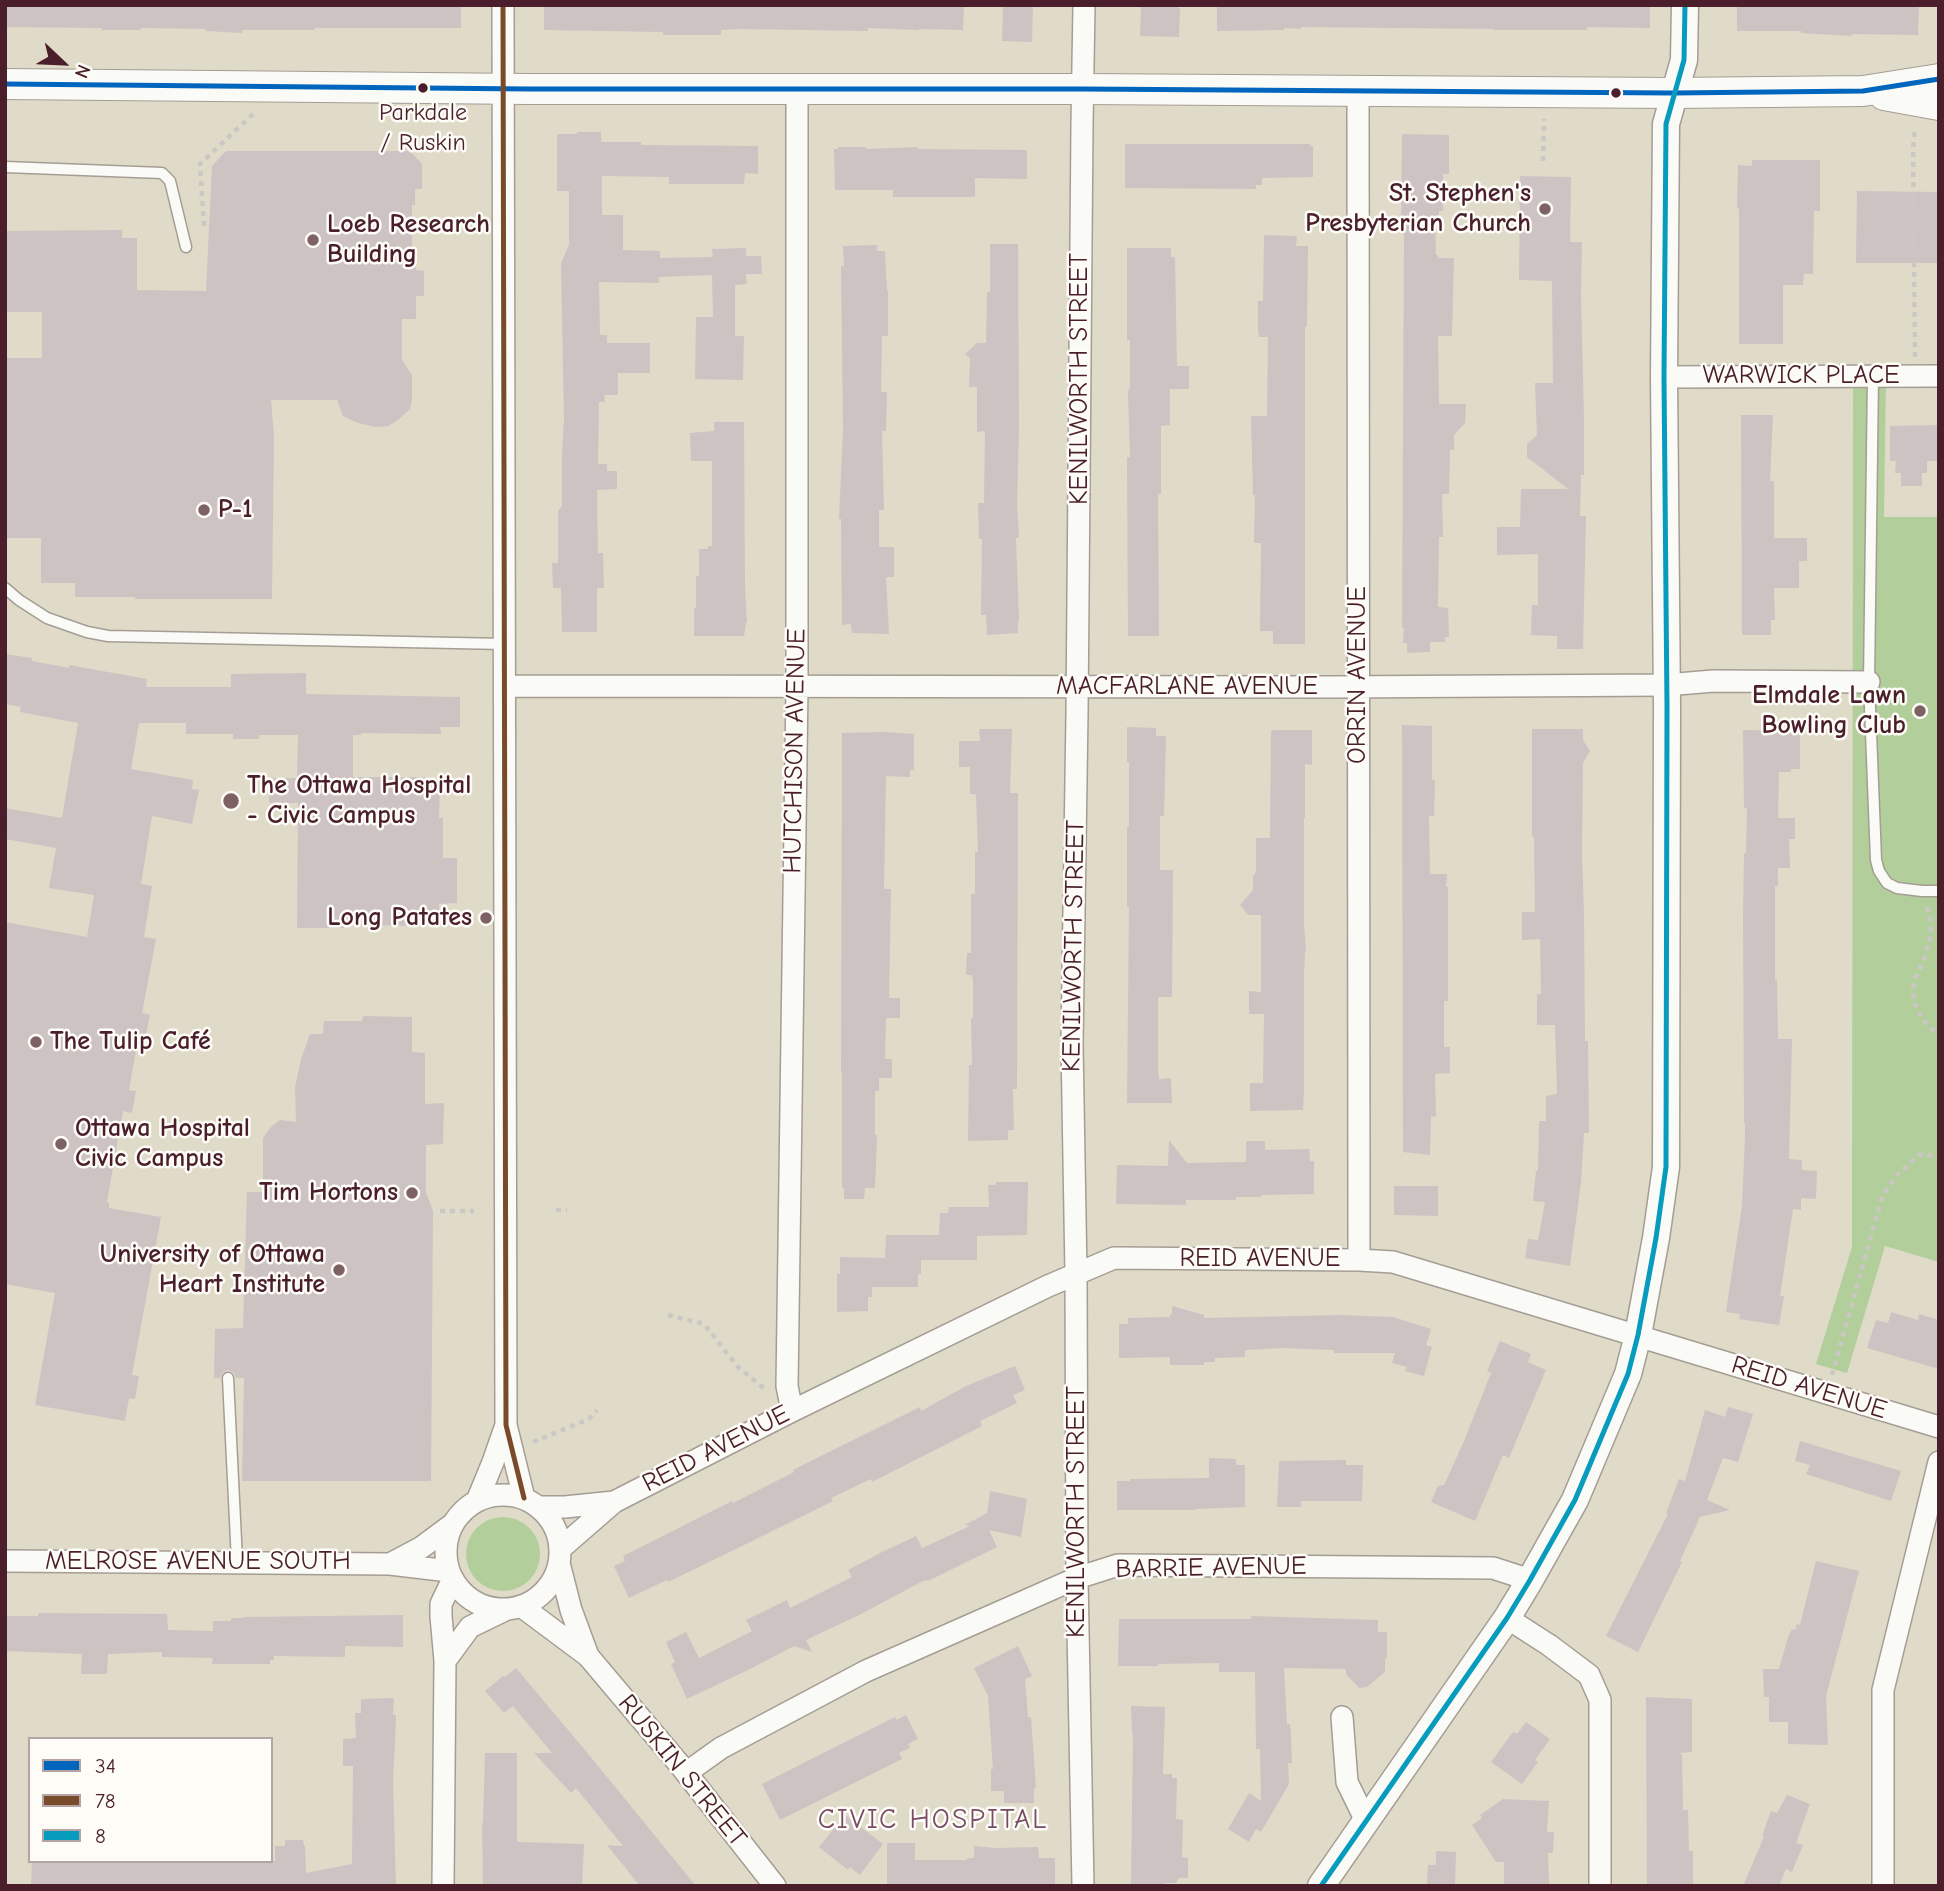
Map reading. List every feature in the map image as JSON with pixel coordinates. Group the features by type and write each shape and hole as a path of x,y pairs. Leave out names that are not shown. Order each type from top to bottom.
{"main road":[{"path":"5,84 1673,93 1863,91 1939,79"},
{"path":"1863,91 1939,105"}],"street":[{"path":"503,5 506,1425 532,1503"},
{"name":"KENILWORTH STREET","path":"1083,1886 1072,1044 1084,5"},
{"path":"1322,1885 1507,1618 1530,1580 1575,1500 1628,1374 1638,1335 1667,1167 1664,377 1666,124 1684,60 1685,5"},
{"name":"HUTCHISON AVENUE","path":"792,1410 787,1386 797,687 797,90"},
{"name":"ORRIN AVENUE","path":"1358,90 1359,1260"},
{"name":"WARWICK PLACE","path":"1664,377 1939,376"},
{"name":"MACFARLANE AVENUE","path":"505,686 1078,688 1667,685 1713,681 1869,682"},
{"name":"REID AVENUE","path":"560,1556 614,1502 792,1410 1114,1258 1393,1262 1939,1427"},
{"path":"477,1501 506,1425"},
{"path":"1882,1886 1884,1690 1939,1462"},
{"path":"445,1661 470,1627 534,1599 546,1590 554,1577 560,1556 557,1533 550,1519 532,1503 500,1494 488,1496 463,1511 453,1524 447,1539 446,1555 451,1575 463,1592 475,1602 491,1607 514,1607"},
{"name":"REID AVENUE","path":"532,1503 565,1507 614,1502"},
{"name":"MELROSE AVENUE SOUTH","path":"390,1564 422,1547 453,1524"},
{"name":"RUSKIN STREET","path":"560,1556 571,1610 588,1656"},
{"name":"MELROSE AVENUE SOUTH","path":"5,1561 390,1564 451,1575"},
{"name":"BARRIE AVENUE","path":"686,1773 721,1748 866,1671 1077,1578 1118,1565 1493,1568 1530,1580"},
{"path":"443,1886 445,1661 441,1604 451,1575"},
{"name":"RUSKIN STREET","path":"514,1607 588,1656 686,1773 775,1886"},
{"path":"1507,1618 1589,1675 1600,1700 1600,1886"},
{"path":"1342,1717 1348,1782 1366,1821"}],"lane":[{"path":"5,167 162,173 170,181 186,247"},
{"path":"1873,376 1869,682 1876,860 1887,883 1897,888 1939,891"},
{"path":"5,588 47,618 87,632 108,636 505,644"},
{"path":"228,1378 237,1561"}],"path":[{"path":"204,226 200,164 256,111"},
{"path":"1543,161 1544,114"},
{"path":"1915,125 1915,375"},
{"path":"1922,891 1930,916 1931,934 1924,960 1914,980 1913,992 1921,1017 1930,1028 1939,1033"},
{"path":"1827,1393 1882,1197 1896,1176 1919,1155 1926,1154 1939,1159"},
{"path":"556,1210 567,1210"},
{"path":"440,1211 474,1211"},
{"path":"668,1315 704,1324 738,1367 771,1395"},
{"path":"529,1443 589,1419 597,1410"}],"green space":[{"path":"1853,376 1886,376 1884,517 1939,517 1939,1262 1885,1246 1847,1373 1816,1364 1852,1247"},
{"path":"496,1517 510,1517 524,1523 534,1533 540,1554 538,1568 524,1585 510,1591 496,1591 482,1585 472,1575 466,1561 466,1547 472,1533 482,1523"}],"building":[{"path":"5,5 461,5 461,28 315,28 242,30 242,33 206,29 5,27"},
{"path":"544,5 964,5 963,30 740,29 721,30 721,35 663,35 663,32 544,30"},
{"path":"1003,5 1033,5 1032,42 1002,41"},
{"path":"1141,5 1178,5 1179,37 1140,36"},
{"path":"1220,5 1650,5 1650,28 1494,30 1301,27 1284,30 1217,31 1217,6"},
{"path":"1737,5 1919,5 1918,35 1851,36 1801,31 1737,31"},
{"path":"601,132 601,142 758,146 758,174 745,173 744,184 669,184 669,177 602,176 602,215 623,215 623,250 660,251 660,258 713,257 712,249 746,248 746,256 761,256 762,274 746,274 747,284 735,285 735,336 744,336 743,380 695,379 696,317 713,317 712,275 659,277 659,283 599,282 600,335 607,335 607,343 650,343 650,373 618,373 618,395 604,395 605,402 599,402 598,464 607,464 607,471 617,471 617,489 597,490 598,553 603,553 604,588 597,588 597,632 562,632 561,588 553,588 552,563 558,563 558,511 562,506 564,420 561,263 569,245 569,191 557,191 557,134"},
{"path":"1402,134 1449,135 1449,174 1443,174 1443,211 1439,211 1439,219 1435,219 1436,255 1438,258 1454,258 1452,336 1438,336 1439,404 1466,404 1465,423 1454,435 1454,450 1450,450 1449,494 1442,494 1443,537 1439,537 1438,607 1448,608 1449,637 1445,637 1445,642 1430,642 1430,652 1407,653 1402,628"},
{"path":"1125,144 1310,144 1313,146 1313,177 1262,178 1262,185 1256,185 1256,189 1125,188"},
{"path":"834,149 1027,150 1027,179 975,178 975,197 893,197 893,190 835,190"},
{"path":"226,151 410,151 422,164 422,189 415,189 415,205 412,205 412,251 416,251 416,270 424,271 424,296 416,296 416,319 402,319 402,360 412,375 410,409 388,426 376,427 343,416 337,400 271,400 274,435 272,599 75,597 75,583 41,583 41,538 5,538 5,358 42,358 42,312 5,312 5,231 122,230 122,238 137,238 137,290 206,291 212,166"},
{"path":"1752,160 1820,160 1820,211 1814,211 1813,274 1804,274 1803,285 1783,285 1783,344 1739,344 1738,165 1752,166"},
{"path":"1520,176 1571,177 1570,242 1582,242 1584,475 1581,475 1580,516 1586,516 1583,649 1557,649 1557,636 1531,635 1532,605 1538,605 1538,554 1497,555 1497,527 1520,527 1521,489 1568,489 1527,457 1527,444 1537,435 1535,383 1553,383 1552,281 1519,280"},
{"path":"1857,191 1939,192 1939,263 1856,263"},
{"path":"1264,235 1297,236 1296,246 1308,246 1305,327 1305,644 1273,644 1273,631 1260,631 1261,543 1254,543 1255,495 1251,416 1267,416 1268,337 1259,337 1258,329 1258,301 1263,301"},
{"path":"990,244 1018,244 1019,538 1016,538 1019,621 1018,633 987,635 986,615 981,615 982,539 979,539 978,503 984,503 985,431 977,432 977,387 969,387 970,358 965,354 977,343 986,343"},
{"path":"877,245 877,251 885,251 888,291 888,336 882,336 881,392 887,392 886,431 882,431 884,510 879,510 879,547 894,547 894,577 886,577 889,634 852,633 851,624 842,625 839,519 843,431 841,266 844,266 843,246"},
{"path":"1127,248 1171,248 1171,257 1175,257 1177,366 1189,366 1189,389 1170,389 1170,425 1161,426 1161,494 1158,494 1159,636 1128,636 1127,457 1130,457 1130,340 1127,340"},
{"path":"1741,415 1773,415 1770,481 1774,481 1774,538 1807,538 1807,561 1799,561 1799,588 1774,588 1775,620 1771,620 1771,635 1742,635"},
{"path":"714,422 744,422 747,622 744,636 694,636 699,549 712,546 712,461 691,461 690,433 714,431"},
{"path":"1939,425 1939,461 1927,461 1927,473 1922,473 1922,486 1901,486 1901,473 1895,473 1896,461 1890,461 1890,426"},
{"path":"5,654 69,668 69,665 147,679 146,687 231,687 231,674 306,673 306,694 460,697 460,727 440,727 441,734 353,735 353,777 425,777 425,790 440,790 439,818 443,818 443,858 457,858 457,903 439,904 439,926 344,925 344,928 297,928 298,803 269,803 269,778 297,778 298,735 259,735 259,739 233,739 233,734 186,734 186,723 139,723 131,769 193,780 192,789 199,790 192,824 152,816 141,884 152,886 144,937 156,939 142,1013 150,1015 146,1035 139,1034 129,1090 136,1091 132,1113 123,1111 107,1202 109,1208 161,1217 132,1375 139,1376 135,1399 129,1398 125,1421 35,1405 55,1293 5,1284 5,922 87,937 94,895 49,888 56,848 5,839 5,808 62,818 78,723 20,712 21,707 5,704"},
{"path":"1402,725 1432,726 1432,780 1435,780 1434,816 1429,816 1430,874 1447,874 1448,887 1448,1001 1444,1001 1444,1047 1450,1047 1450,1073 1435,1074 1436,1117 1431,1116 1430,1155 1403,1152"},
{"path":"1127,727 1156,728 1156,736 1166,736 1164,816 1160,816 1160,870 1173,870 1172,997 1158,997 1158,1068 1159,1079 1171,1078 1172,1103 1127,1103"},
{"path":"979,729 1012,729 1010,793 1018,793 1017,1089 1013,1089 1014,1130 1008,1130 1008,1140 968,1141 973,982 972,975 966,975 967,953 971,953 971,894 975,894 975,852 978,852 976,794 970,794 970,767 959,767 959,741 980,741"},
{"path":"1532,729 1583,729 1583,740 1590,751 1583,763 1582,854 1589,1133 1584,1133 1581,1182 1570,1266 1525,1258 1528,1239 1538,1240 1545,1202 1533,1201 1538,1171 1539,1121 1546,1121 1546,1096 1557,1094 1555,1025 1537,1025 1537,994 1541,994 1540,939 1522,940 1522,912 1535,912"},
{"path":"1312,730 1312,765 1305,764 1303,1110 1250,1111 1250,1083 1263,1083 1264,1014 1249,1014 1249,991 1261,992 1261,915 1248,915 1240,905 1253,890 1256,838 1270,838 1271,731"},
{"path":"1743,730 1792,731 1800,734 1800,769 1779,772 1778,818 1795,818 1795,839 1789,839 1790,868 1778,868 1778,886 1775,886 1775,980 1778,1039 1792,1039 1789,1159 1802,1160 1802,1170 1817,1171 1816,1199 1801,1198 1801,1210 1793,1209 1780,1296 1784,1296 1779,1325 1739,1319 1740,1314 1726,1312 1742,1206 1745,1136 1743,916 1747,808 1744,808"},
{"path":"842,733 914,734 914,770 910,770 910,777 886,776 884,889 891,889 889,998 900,998 900,1018 886,1018 885,1059 892,1059 892,1078 879,1078 879,1091 875,1091 875,1188 865,1188 864,1199 844,1199 841,1073"},
{"name":"University of Ottawa Heart Institute","path":"363,1016 412,1017 412,1052 425,1053 425,1104 444,1103 443,1144 426,1145 426,1192 433,1211 431,1481 242,1481 244,1378 236,1378 234,1373 228,1370 223,1372 220,1378 214,1378 215,1329 243,1328 247,1192 263,1192 263,1138 280,1120 296,1122 295,1088 310,1034 323,1034 324,1021 362,1021"},
{"path":"1169,1140 1187,1163 1246,1162 1246,1141 1265,1141 1265,1150 1309,1149 1310,1161 1314,1161 1314,1194 1261,1195 1236,1197 1236,1200 1186,1200 1186,1205 1116,1204 1117,1165 1168,1166"},
{"path":"996,1182 1028,1182 1027,1235 977,1236 977,1260 921,1260 918,1287 872,1287 872,1297 868,1297 868,1311 837,1312 840,1257 885,1258 886,1235 939,1235 940,1213 948,1213 949,1207 989,1207 988,1185 996,1185"},
{"path":"1394,1186 1438,1186 1438,1216 1394,1215"},
{"path":"1172,1306 1204,1315 1204,1318 1340,1315 1393,1317 1431,1329 1426,1345 1432,1347 1424,1376 1405,1371 1407,1367 1392,1363 1395,1353 1334,1353 1334,1350 1283,1348 1245,1350 1245,1357 1215,1358 1215,1362 1204,1362 1204,1365 1170,1365 1170,1357 1119,1358 1119,1324 1128,1324 1128,1318 1170,1317"},
{"path":"1891,1312 1918,1320 1919,1314 1939,1320 1939,1369 1867,1348 1876,1320 1888,1323"},
{"path":"1500,1341 1531,1354 1528,1362 1546,1370 1509,1458 1503,1455 1475,1521 1431,1502 1438,1486 1444,1485 1464,1441 1491,1373 1487,1371"},
{"path":"1015,1366 1025,1390 1013,1395 1017,1403 980,1421 982,1426 872,1482 871,1479 831,1498 833,1501 736,1549 629,1598 614,1566 625,1561 623,1556 920,1407 921,1411 966,1386"},
{"path":"1728,1407 1753,1414 1738,1462 1723,1458 1707,1500 1730,1510 1700,1517 1680,1561 1682,1562 1638,1652 1606,1636 1668,1514 1666,1513 1679,1479 1685,1481 1705,1410 1725,1417"},
{"path":"1800,1441 1901,1471 1891,1501 1806,1474 1810,1465 1795,1461"},
{"path":"1209,1458 1236,1459 1236,1465 1245,1465 1245,1507 1117,1510 1117,1481 1209,1478"},
{"path":"1346,1460 1346,1465 1363,1465 1362,1501 1301,1501 1301,1507 1277,1507 1279,1461"},
{"path":"990,1491 1027,1499 1021,1537 989,1530 997,1547 806,1640 812,1652 794,1646 687,1699 671,1664 675,1662 666,1642 686,1632 699,1658 752,1631 746,1620 787,1600 790,1608 852,1577 848,1570 882,1552 916,1536 922,1548 970,1526 965,1525 987,1513"},
{"path":"1816,1561 1859,1571 1826,1696 1828,1745 1788,1744 1788,1722 1769,1722 1769,1697 1764,1697 1763,1669 1779,1669 1788,1637 1797,1624 1800,1625"},
{"path":"38,1613 167,1614 168,1630 213,1631 213,1621 231,1621 231,1618 403,1615 403,1647 345,1646 345,1657 274,1656 270,1664 212,1664 213,1658 162,1657 162,1652 108,1654 107,1674 81,1674 82,1654 5,1651 5,1616 38,1616"},
{"path":"1251,1616 1378,1620 1378,1632 1387,1632 1387,1658 1385,1672 1367,1687 1359,1688 1346,1674 1346,1669 1284,1668 1287,1724 1290,1724 1291,1735 1292,1763 1288,1763 1289,1784 1261,1832 1256,1829 1249,1842 1228,1829 1249,1793 1261,1801 1260,1749 1256,1749 1255,1672 1219,1672 1219,1663 1118,1666 1119,1619 1251,1619"},
{"path":"1018,1646 1032,1676 1025,1679 1028,1717 1031,1717 1036,1788 1034,1803 1004,1803 1004,1791 991,1791 993,1769 988,1696 974,1668"},
{"path":"516,1668 696,1886 640,1886 607,1845 623,1846 576,1788 571,1793 534,1753 552,1753 513,1706 504,1713 485,1691"},
{"path":"1646,1697 1692,1699 1692,1752 1679,1753 1682,1755 1683,1810 1688,1810 1689,1851 1693,1851 1693,1886 1647,1886"},
{"path":"394,1698 396,1886 31,1886 32,1863 273,1863 275,1846 285,1846 285,1840 303,1840 306,1873 352,1864 353,1766 343,1766 343,1739 356,1738 355,1713 361,1713 361,1699"},
{"path":"1131,1706 1165,1707 1163,1774 1172,1774 1172,1778 1177,1778 1176,1819 1183,1820 1182,1857 1188,1858 1188,1878 1179,1878 1176,1883 1131,1885"},
{"path":"906,1715 918,1739 908,1744 910,1748 899,1753 902,1759 780,1820 762,1784 895,1717 897,1720"},
{"path":"1526,1722 1550,1739 1522,1784 1491,1762 1513,1732 1517,1734"},
{"path":"485,1753 517,1753 517,1842 584,1844 582,1886 483,1886"},
{"path":"1787,1795 1810,1804 1796,1843 1803,1845 1792,1872 1786,1869 1779,1886 1743,1886 1764,1837 1762,1836 1771,1811 1777,1813"},
{"path":"1503,1799 1549,1801 1547,1832 1554,1832 1553,1853 1548,1853 1549,1886 1504,1886 1504,1862 1496,1862 1472,1825 1482,1818 1480,1815"},
{"path":"845,1815 883,1844 860,1875 850,1867 848,1870 819,1847"},
{"path":"887,1843 915,1843 915,1860 967,1860 974,1858 974,1846 1038,1847 1039,1858 1055,1858 1055,1886 887,1886"},
{"path":"1436,1851 1456,1852 1455,1886 1427,1886 1428,1865 1436,1865"}],"transit line":[{"name":"78","path":"503,5 506,1425 524,1498"},
{"name":"8","path":"1321,1886 1507,1618 1530,1580 1575,1500 1628,1374 1638,1335 1666,1167 1666,124 1684,60 1685,5"},
{"name":"34","path":"5,84 529,89 1673,93 1863,91 1939,79"}],"place":[{"name":"Parkdale / Ruskin","path":"423,88"},
{"name":"St. Stephen's Presbyterian Church","path":"1545,209"},
{"name":"Loeb Research Building","path":"313,240"},
{"name":"P-1","path":"204,510"},
{"name":"Elmdale Lawn Bowling Club","path":"1920,711"},
{"name":"The Ottawa Hospital - Civic Campus","path":"231,801"},
{"name":"Long Patates","path":"486,918"},
{"name":"The Tulip Café","path":"36,1042"},
{"name":"Ottawa Hospital Civic Campus","path":"61,1144"},
{"name":"Tim Hortons","path":"412,1193"},
{"name":"University of Ottawa Heart Institute","path":"339,1270"}],"district":[{"name":"CIVIC HOSPITAL","path":"933,1820"}]}
